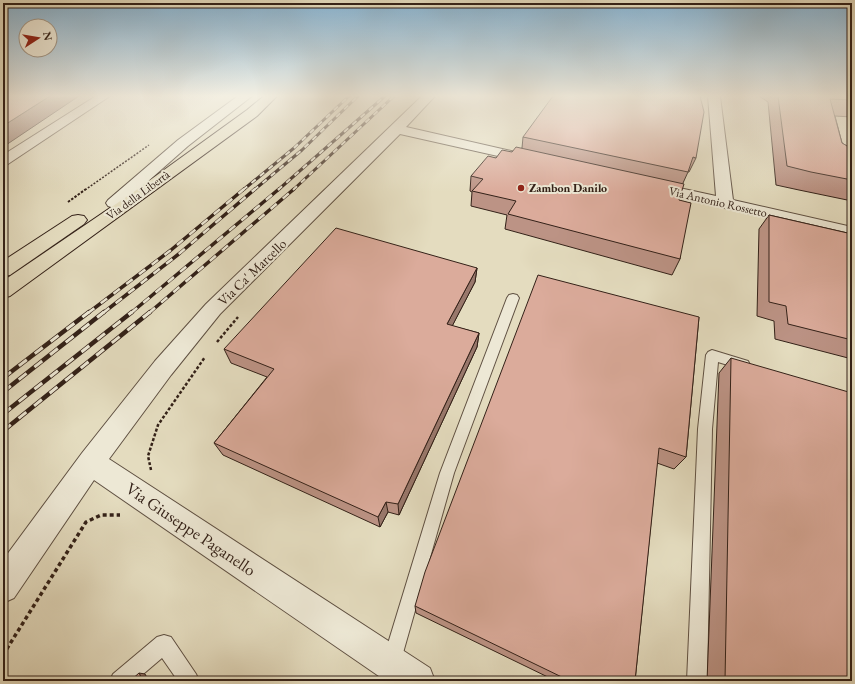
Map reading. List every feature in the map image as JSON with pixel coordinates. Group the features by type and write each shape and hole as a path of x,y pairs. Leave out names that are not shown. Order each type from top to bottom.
{"highway":[{"name":"Via della Libertà","path":"3,270 91,211 114,203 212,128"},
{"name":"Via della Libertà","path":"3,291 232,128"}],"street":[{"path":"3,161 54,128"},
{"path":"114,203 183,143 203,128"},
{"path":"717,128 724,203"},
{"path":"397,129 540,161"},
{"name":"Via Ca' Marcello","path":"91,462 163,368 213,310 397,129"},
{"name":"Via Antonio Rossetto","path":"640,184 852,232"},
{"path":"3,587 91,462"},
{"name":"Via Giuseppe Paganello","path":"91,462 417,681"}],"lane":[{"path":"391,663 447,473 513,298"},
{"path":"697,681 705,429 712,355 756,369"},
{"path":"120,681 164,644 189,681"}],"path":[{"path":"67,203 149,145"},
{"path":"217,342 242,312"},
{"path":"3,655 86,522 101,515 120,514 151,470 148,456 158,425 207,354"}],"building":[{"path":"530,128 701,128 696,158 693,157 688,172 523,137"},
{"path":"782,128 838,128 842,143 852,149 852,180 787,166"},
{"path":"516,147 684,184 679,200 691,203 680,259 508,214 516,201 472,191 483,179 471,176 488,156 496,158 502,150 512,152"},
{"path":"769,215 852,234 852,340 788,324 786,306 769,302"},
{"path":"336,228 477,268 447,324 479,333 398,504 386,502 378,517 214,443 274,369 224,349"},
{"path":"538,275 699,317 686,457 659,448 635,681 570,681 415,606 425,572"},
{"path":"731,358 852,393 852,681 725,681"},
{"path":"139,673 143,681 130,681"}],"railway":[{"path":"243,190 294,148 315,128"},
{"path":"254,190 302,150 325,128"},
{"path":"278,190 349,128"},
{"path":"293,190 360,128"},
{"path":"88,313 171,250 244,189"},
{"path":"103,313 180,253 255,189"},
{"path":"131,313 279,189"},
{"path":"149,313 294,189"},
{"path":"3,378 89,312"},
{"path":"3,392 104,312"},
{"path":"3,414 132,312"},
{"path":"3,431 150,312"}],"place":[{"name":"Zambon Danilo","path":"521,188"}]}
